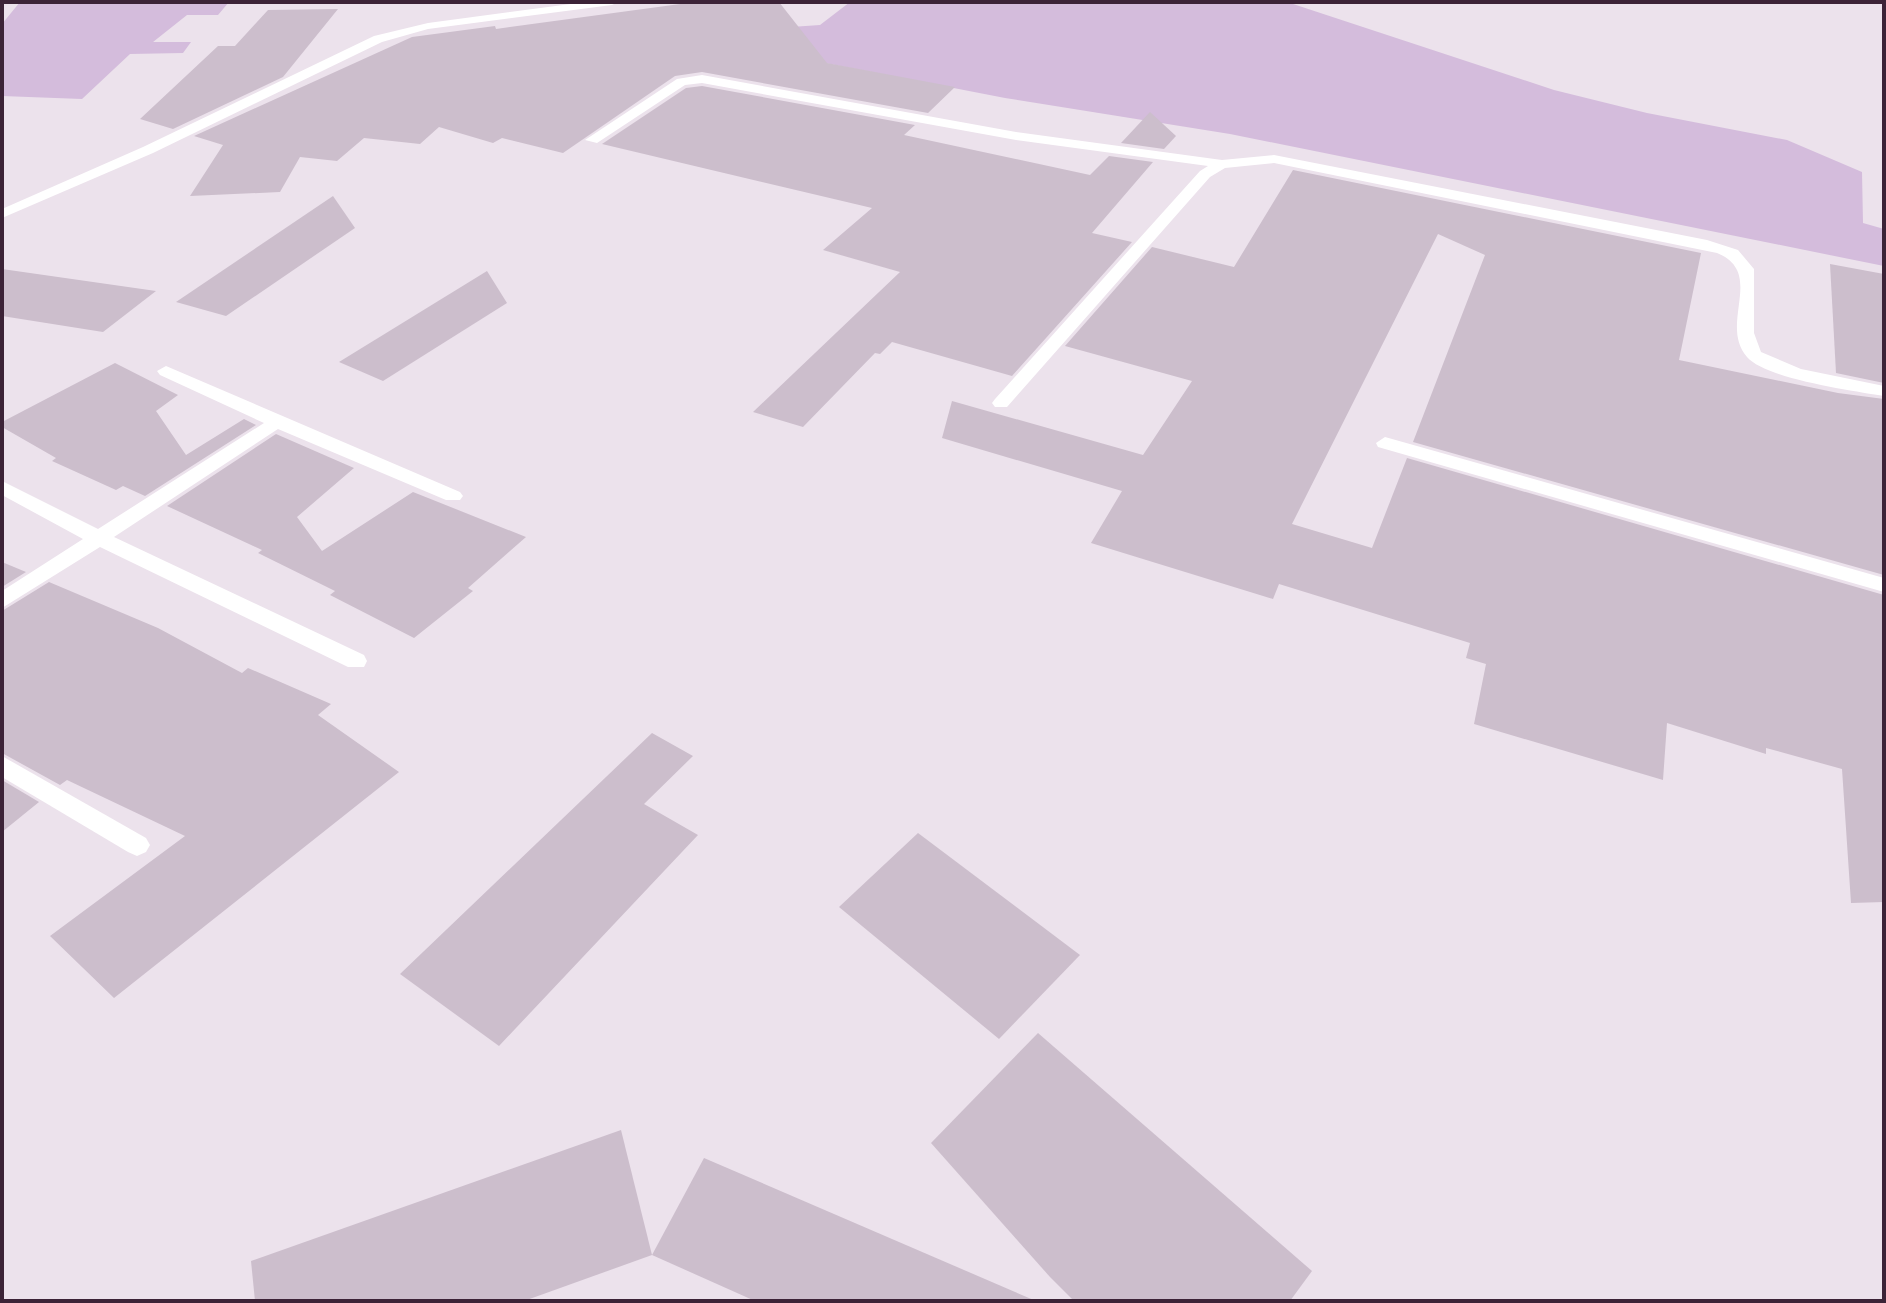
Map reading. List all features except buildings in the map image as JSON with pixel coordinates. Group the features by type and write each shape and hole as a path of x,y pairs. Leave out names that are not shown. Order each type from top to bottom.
{"street":[{"path":"2,214 148,150 378,39 428,26 612,2"},
{"path":"592,140 681,82 702,79 1016,136 1222,164 1274,159 1702,243 1730,252 1743,262 1748,274 1745,341 1755,357 1786,369 1884,391"},
{"path":"1001,403 1205,174 1222,164"},
{"path":"166,371 277,422 453,496"},
{"path":"2,601 277,422"},
{"path":"1385,443 1884,585"},
{"path":"2,487 100,539 356,661"},
{"path":"2,765 137,845"}],"shaded area":[{"path":"20,2 229,2 218,15 187,15 153,42 191,42 183,53 130,54 82,99 2,96 2,24"},
{"path":"850,2 1287,2 1554,90 1647,113 1787,140 1862,172 1863,223 1884,229 1884,266 1230,134 1005,98 717,42 749,30 820,25"}]}
